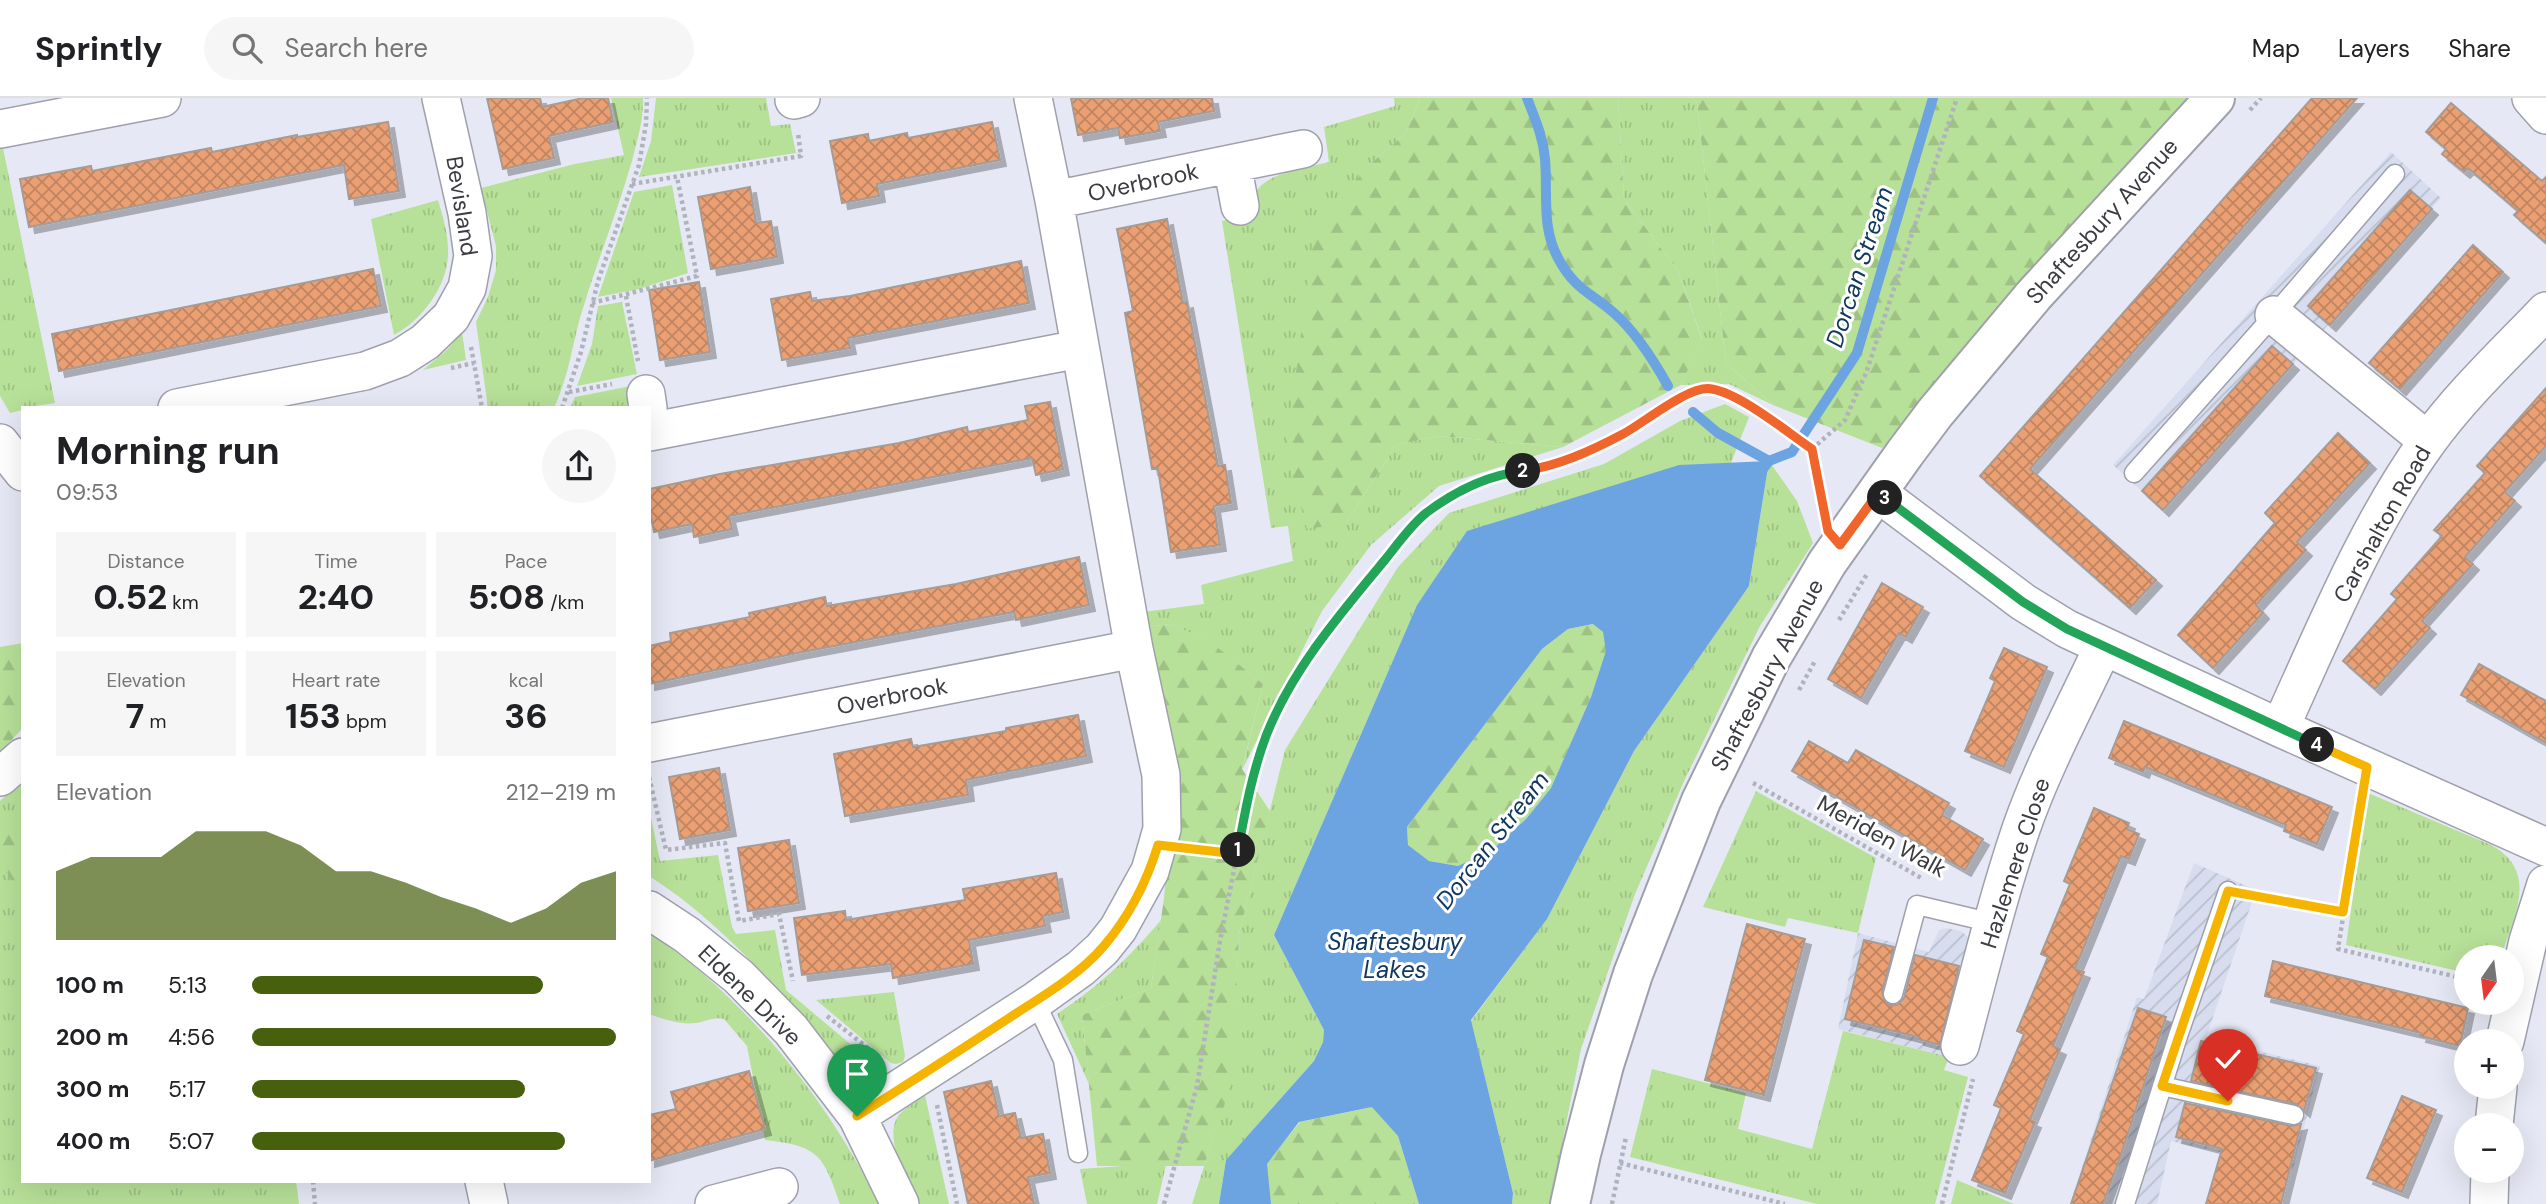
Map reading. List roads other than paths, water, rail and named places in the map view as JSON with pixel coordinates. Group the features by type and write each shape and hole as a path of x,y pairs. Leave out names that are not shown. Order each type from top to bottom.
{"street":[{"path":"0,129 162,98"},
{"name":"Bevisland","path":"187,406 365,371 400,358 425,342 451,317 467,288 473,256 467,213 442,98"},
{"path":"857,1116 1035,1001 1081,968 1118,929 1150,871 1158,845 1163,810 1161,775 1134,649 1054,200 1033,98"},
{"path":"2531,98 2546,115"},
{"name":"Shaftesbury Avenue","path":"1570,1204 1617,1021 1690,826 1770,657 1840,545 1905,453 2002,332 2229,108"},
{"name":"Overbrook","path":"1054,200 1303,149"},
{"path":"1232,164 1240,206"},
{"name":"Carshalton Road","path":"2280,728 2371,538 2428,441 2546,311"},
{"path":"2274,316 2428,441"},
{"path":"651,407 1079,349"},
{"path":"0,443 21,469"},
{"path":"1878,493 2023,602 2067,629 2103,648 2546,847"},
{"name":"Hazlemere Close","path":"1961,1046 2022,826 2042,776 2103,648"},
{"name":"Overbrook","path":"651,743 1134,649"},
{"path":"0,777 21,759"},
{"path":"2508,1029 2528,941 2546,884"},
{"name":"Eldene Drive","path":"651,910 687,935 738,977 791,1030 857,1116 900,1204"},
{"path":"484,1183 489,1204"},
{"path":"2488,1204 2489,1183"},
{"path":"714,1204 779,1186"}],"lane":[{"path":"2134,473 2274,316 2395,174"},
{"path":"2125,1204 2228,891"},
{"path":"1893,994 1917,905 1993,923"},
{"path":"1035,1001 1063,1059 1078,1153"},
{"path":"2162,1086 2294,1115"}],"water":[{"name":"Shaftesbury Lakes","path":"1769,461 1749,586 1634,751 1547,919 1471,1020 1513,1193 1512,1204 1419,1204 1398,1136 1372,1107 1299,1122 1267,1164 1271,1204 1219,1204 1226,1160 1314,1061 1323,1042 1324,1030 1274,935 1417,605 1467,531 1679,465","holes":["1593,624 1603,632 1606,651 1591,697 1551,788 1526,819 1493,849 1458,866 1429,861 1408,845 1407,827 1542,649 1568,629"]}],"waterway":[{"name":"Dorcan Stream","path":"1527,98 1542,143 1547,222 1558,258 1577,284 1630,329 1668,386"},
{"name":"Dorcan Stream","path":"1769,461 1792,452 1857,353 1933,98"},
{"name":"Dorcan Stream","path":"1693,412 1718,433 1769,461 1763,469"}]}
